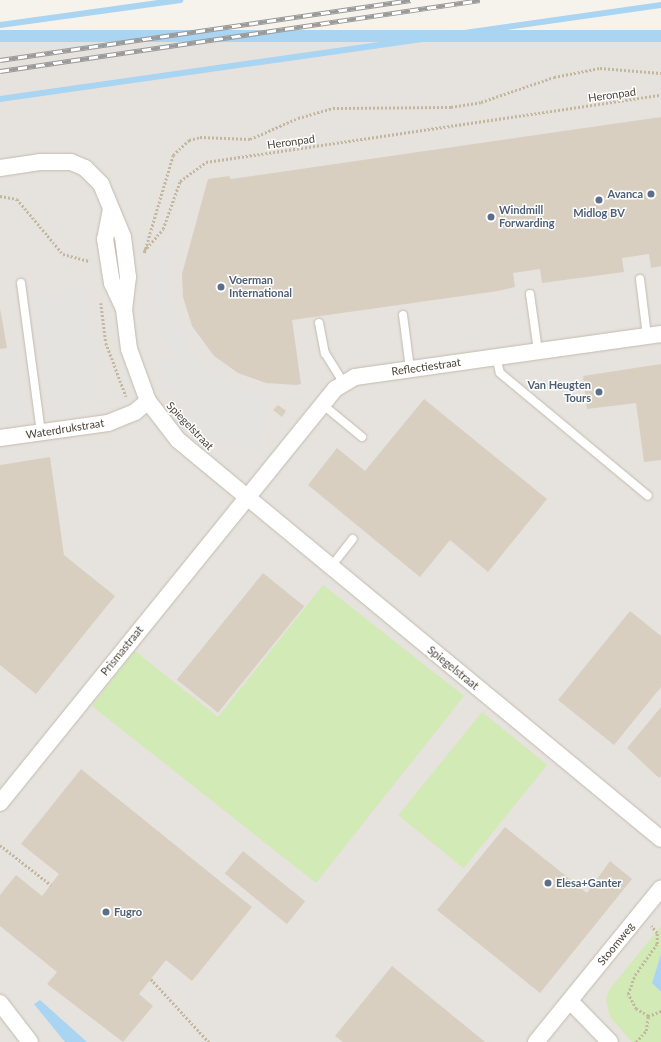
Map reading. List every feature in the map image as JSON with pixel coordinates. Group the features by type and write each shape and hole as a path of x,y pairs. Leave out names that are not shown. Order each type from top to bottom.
{"street":[{"path":"0,168 40,162 71,162 85,168 101,184 111,209"},
{"name":"Spiegelstraat","path":"111,209 126,256 128,277 124,309 129,349 148,401 178,440 245,498 661,839"},
{"name":"Spiegelstraat","path":"111,209 105,239 112,283 124,309"},
{"name":"Reflectiestraat","path":"245,498 322,404 344,383 355,377 654,335"},
{"name":"Waterdrukstraat","path":"0,438 108,423 135,412 148,401"},
{"name":"Prismastraat","path":"0,803 245,498"},
{"name":"Stoomweg","path":"536,1042 661,888"},
{"path":"570,1001 610,1042"},
{"path":"0,1003 30,1042"}],"lane":[{"path":"640,279 654,335"},
{"path":"21,283 41,432"},
{"path":"530,294 538,351"},
{"path":"403,315 410,369"},
{"path":"319,323 324,353 344,383"},
{"path":"496,357 500,374 648,496"},
{"path":"322,404 362,437"},
{"path":"330,568 353,539"}],"path":[{"path":"144,259 144,251 173,154 189,140 200,137 250,139 305,116 333,108 451,107 481,102 554,77 594,69 661,73"},
{"name":"Heronpad","path":"144,251 163,229 180,181 206,162 661,95"},
{"path":"0,196 17,199 63,254 92,261 108,259"},
{"path":"126,256 144,251"},
{"path":"0,845 51,885"},
{"path":"640,914 657,933 657,944 635,975 628,994 636,1009 648,1016"},
{"path":"151,979 209,1042"},
{"path":"648,1016 661,1011"},
{"path":"636,1042 646,1030 648,1016"}],"shaded area":[{"path":"0,31 661,31 661,1042 0,1042"},
{"path":"161,249 171,254 167,291 185,346 203,366 227,384 268,398 261,443 256,442 254,450 212,437 174,395 162,368 177,357 157,323 153,295 156,253"},
{"path":"84,288 99,396 81,398 83,414 50,418 34,295"},
{"path":"17,349 27,420 0,424 0,352"}],"green space":[{"path":"323,585 464,696 316,883 92,706 135,651 218,717"},
{"path":"482,712 547,765 464,868 398,815"},
{"path":"661,926 661,954 652,983 661,992 661,1042 632,1042 610,1017 606,1000 609,990"}],"water":[{"path":"0,30 661,30 661,42 0,42"},
{"path":"661,954 661,992 652,983"},
{"path":"40,1000 87,1042 65,1042 34,1004"}],"building":[{"path":"661,117 661,266 651,268 649,254 622,258 624,272 542,283 540,269 513,273 515,287 498,291 292,320 301,384 296,385 266,383 238,373 214,356 192,326 183,297 182,274 208,179 229,176 231,179"},
{"path":"0,308 7,348 0,349"},
{"path":"661,364 661,460 644,462 636,403 587,409 583,376"},
{"path":"424,399 547,499 488,572 450,540 420,577 308,485 337,448 365,471"},
{"path":"278,405 286,411 282,417 273,410"},
{"path":"50,457 64,555 115,596 36,694 0,665 0,465"},
{"path":"263,573 304,606 218,713 177,679"},
{"path":"630,611 661,636 661,687 614,745 558,700"},
{"path":"661,707 661,776 659,778 627,748"},
{"path":"81,769 252,907 192,981 166,960 139,994 153,1006 123,1042 47,984 57,972 0,926 0,895 16,875 42,896 59,874 21,844"},
{"path":"505,827 587,893 610,861 632,879 540,993 437,910"},
{"path":"243,851 305,901 287,924 225,874"},
{"path":"392,966 485,1042 343,1042 335,1036"}],"waterway":[{"path":"0,25 180,0"},
{"path":"0,99 661,5"}],"railway":[{"path":"0,60 411,0"},
{"path":"0,71 480,0"}],"place":[{"name":"Avanca","path":"651,194"},
{"name":"Midlog BV","path":"599,200"},
{"name":"Windmill Forwarding","path":"491,217"},
{"name":"Voerman International","path":"221,287"},
{"name":"Van Heugten Tours","path":"599,392"},
{"name":"Elesa+Ganter","path":"548,883"},
{"name":"Fugro","path":"106,912"}]}
